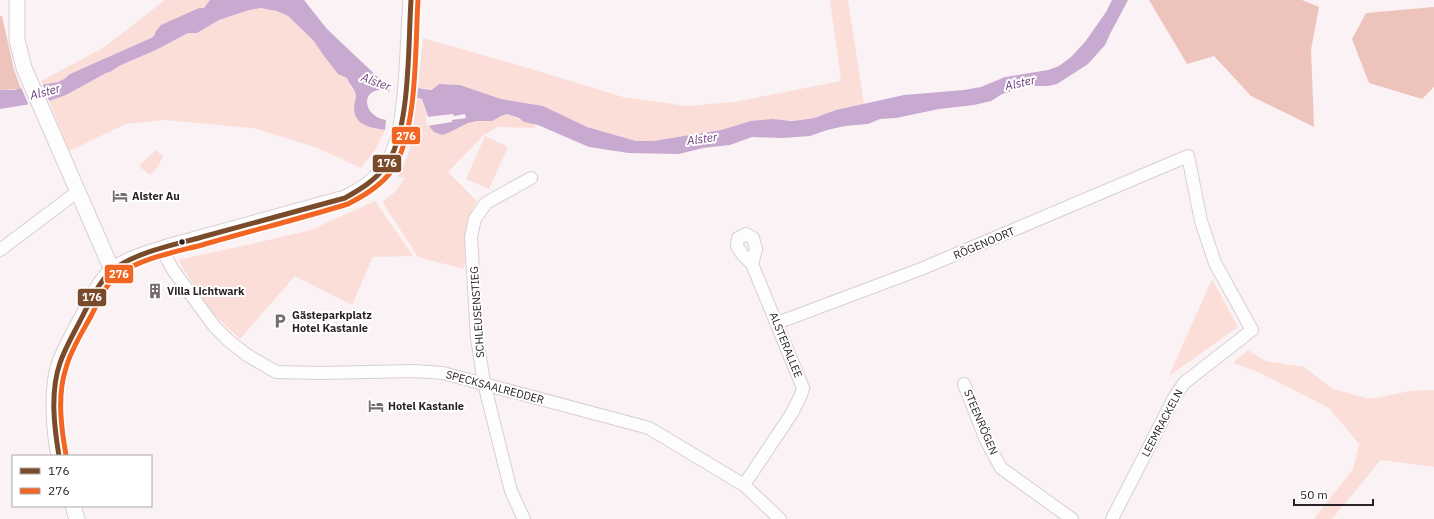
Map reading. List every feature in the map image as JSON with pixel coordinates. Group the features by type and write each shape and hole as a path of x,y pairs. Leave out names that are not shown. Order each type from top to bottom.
{"street":[{"path":"17,0 17,40 24,68 112,270"},
{"path":"58,455 56,443 55,399 56,377 59,365 92,300 112,270 139,256 167,247 344,198 354,194 376,179 385,168 395,149 401,132 407,72 411,0"},
{"name":"RÖGENOORT","path":"777,323 921,269 1188,156 1201,221 1215,263 1252,330"},
{"name":"SCHLEUSENSTIEG","path":"524,519 511,491 484,383 477,338 472,227 478,212 486,203 531,178"},
{"path":"0,250 77,192"},
{"name":"SPECKSAALREDDER","path":"167,247 167,259 173,270 214,326 229,341 247,355 276,372 320,373 414,371 443,373 649,428 744,485 780,519"},
{"name":"ALSTERALLEE","path":"744,485 792,413 803,388 752,264"},
{"name":"LEEMRACKELN","path":"1112,519 1174,398 1184,383 1252,330"},
{"name":"STEENRÖGEN","path":"964,384 986,440 1001,468 1072,519"},
{"path":"73,507 77,519"}],"shaded area":[{"path":"165,0 210,0 210,2 204,8 199,8 151,38 70,74 61,81 42,84 41,81 103,48"},
{"path":"830,0 848,0 864,104 836,110 814,118 801,120 751,121 721,130 653,141 636,141 587,127 543,106 501,99 460,85 439,84 433,89 418,88 423,38 623,97 687,106 734,102 841,81"},
{"path":"1149,0 1302,0 1319,7 1311,50 1314,127 1251,96 1214,56 1187,64"},
{"path":"1434,7 1434,87 1422,99 1369,83 1352,39 1366,13"},
{"path":"261,8 282,13 292,19 305,31 313,39 332,66 347,78 350,86 355,91 354,110 363,125 385,130 376,149 361,168 318,148 253,128 164,120 126,124 69,151 49,101 66,95 121,65 156,50 188,33 197,33 219,20 249,10"},
{"path":"0,16 2,16 14,70 21,89 0,90"},
{"path":"417,98 422,99 428,116 429,126 448,133 467,123 492,121 507,114 535,125 535,128 497,127 483,136 448,172 477,201 468,223 465,263 463,269 418,257 383,203 384,200 395,192 405,178 398,177 409,152"},
{"path":"485,136 508,147 489,189 466,179"},
{"path":"156,150 163,156 159,165 150,175 139,166"},
{"path":"375,201 413,256 373,257 352,305 295,276 240,339 209,310 178,260 311,230"},
{"path":"1212,279 1238,327 1169,376"},
{"path":"1248,350 1265,361 1304,367 1333,389 1370,399 1410,391 1434,390 1434,467 1381,460 1332,519 1314,519 1353,469 1359,444 1329,408 1258,372 1233,363"}],"water":[{"name":"Alster","path":"210,0 304,0 327,29 384,83 431,90 439,84 460,85 501,99 543,106 587,127 636,141 653,141 721,130 751,121 772,119 791,121 814,118 836,110 904,95 964,90 981,87 1005,77 1048,70 1059,66 1071,57 1085,42 1106,12 1112,0 1128,0 1105,45 1088,64 1057,84 1048,86 1026,86 1002,94 991,101 974,105 939,109 896,118 880,119 868,124 845,126 810,136 782,138 752,137 730,145 703,148 679,154 629,153 589,147 538,125 524,122 519,118 507,114 492,121 477,121 468,123 442,135 434,132 429,126 428,116 422,99 382,90 375,91 370,94 367,103 372,113 378,118 386,120 385,130 369,127 357,119 354,108 356,94 347,78 338,74 313,40 288,16 277,11 261,8 249,10 219,20 197,33 188,33 156,50 121,65 66,95 49,101 0,109 0,90 13,90 58,82 70,74 151,38 161,25 199,8 204,8"}],"pier":[{"path":"390,82 418,86 417,100 389,94"},
{"path":"42,83 50,103 29,106 21,87"},
{"path":"453,114 454,116 465,114 466,118 427,126 426,117"}],"transit line":[{"name":"176","path":"59,455 54,397 60,363 65,350 97,288 109,273 123,263 156,250 345,198 367,184 385,167 393,152 400,133 404,111 407,87 411,0"},
{"name":"276","path":"66,455 61,422 63,378 74,348 106,288 114,278 128,268 159,256 348,204 373,189 389,175 401,152 411,111 414,88 418,0"}],"place":[{"name":"Alster Au","path":"120,196"},
{"name":"Villa Lichtwark","path":"155,291"},
{"name":"Gästeparkplatz Hotel Kastanie","path":"280,321"},
{"name":"Hotel Kastanie","path":"376,406"}]}
